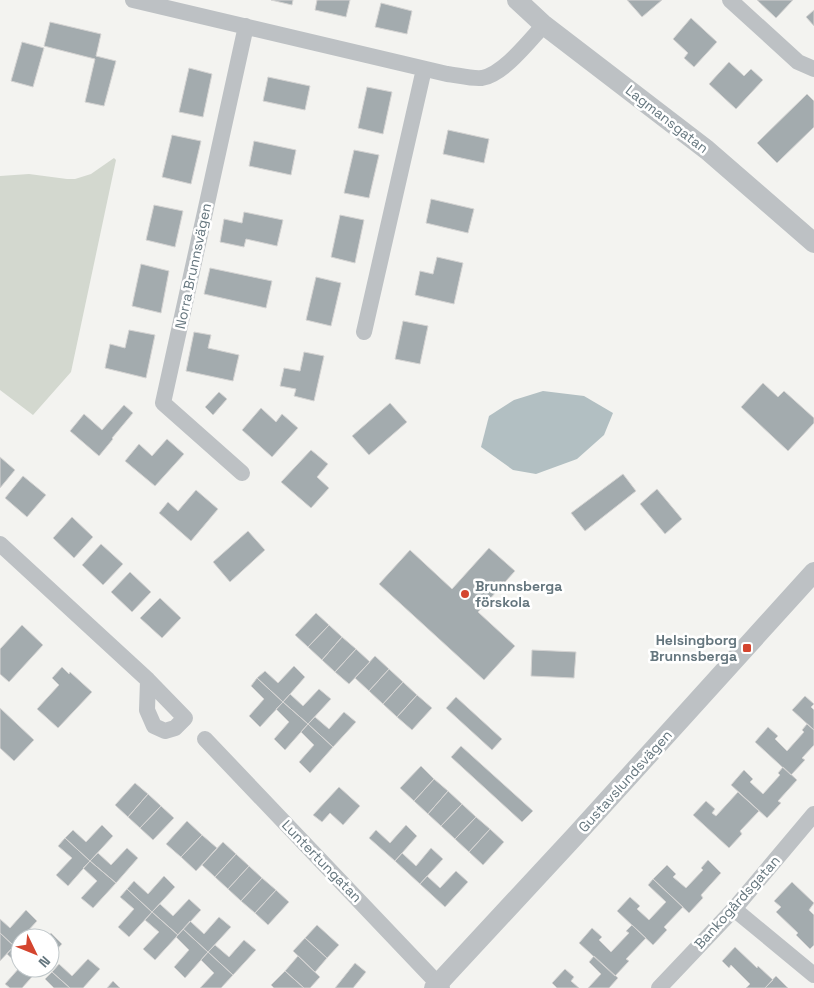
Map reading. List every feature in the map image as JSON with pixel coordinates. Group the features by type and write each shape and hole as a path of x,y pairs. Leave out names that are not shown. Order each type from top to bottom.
{"street":[{"path":"134,0 424,69 480,78 490,75 510,60 544,25"},
{"name":"Lagmansgatan","path":"516,0 544,25 707,150 814,243"},
{"path":"730,0 798,62 814,69"},
{"name":"Norra Brunnsvägen","path":"242,473 163,403 246,26"},
{"path":"364,332 424,69"},
{"path":"0,544 148,680"},
{"name":"Gustavslundsvägen","path":"438,986 814,572"},
{"name":"Luntertungatan","path":"205,739 438,986"},
{"name":"Bankogårdsgatan","path":"659,988 734,909 814,814"},
{"path":"734,909 814,975"}],"shaded area":[{"path":"114,158 116,160 71,372 33,415 0,390 0,176 29,174 75,179 91,174"},
{"path":"543,391 584,396 613,413 604,435 577,459 536,474 513,470 481,447 489,416 514,400"}],"building":[{"path":"271,0 293,0 292,5"},
{"path":"317,0 350,0 346,17 315,10"},
{"path":"627,0 662,0 642,17"},
{"path":"757,0 793,0 776,18"},
{"path":"381,3 412,11 407,34 375,27"},
{"path":"814,10 814,26 806,17"},
{"path":"691,18 717,42 694,67 684,58 688,53 673,39"},
{"path":"50,22 101,34 96,56 116,61 104,106 85,102 95,59 44,46"},
{"path":"22,42 44,48 33,87 11,81"},
{"path":"729,62 744,76 751,69 763,80 736,109 709,84"},
{"path":"189,68 212,74 203,117 179,112"},
{"path":"268,77 310,86 305,110 263,101"},
{"path":"367,87 392,92 383,134 358,128"},
{"path":"807,94 814,101 814,127 777,163 757,143"},
{"path":"448,130 489,139 484,163 443,154"},
{"path":"172,135 201,141 191,184 162,177"},
{"path":"254,141 296,150 291,175 249,166"},
{"path":"354,150 379,155 369,198 344,193"},
{"path":"431,199 474,209 468,233 426,223"},
{"path":"154,205 183,211 175,247 146,240"},
{"path":"244,212 283,220 277,246 246,239 244,247 220,242 224,219 242,223"},
{"path":"340,215 364,220 355,263 331,257"},
{"path":"437,257 463,263 454,304 415,295 420,271 433,274"},
{"path":"141,264 169,271 161,313 132,306"},
{"path":"210,268 272,281 266,308 204,294"},
{"path":"316,277 341,283 331,326 306,320"},
{"path":"403,321 428,326 420,364 395,359"},
{"path":"129,330 155,335 146,378 105,368 110,344 125,348"},
{"path":"194,332 211,335 208,348 239,355 233,381 186,371"},
{"path":"304,352 324,356 314,401 294,396 296,389 280,386 284,368 300,371"},
{"path":"763,383 778,397 784,391 814,418 814,423 788,451 741,407"},
{"path":"219,392 227,399 213,415 205,407"},
{"path":"390,403 407,422 369,455 352,436"},
{"path":"124,405 133,413 99,456 70,431 84,414 102,430"},
{"path":"261,408 276,422 282,414 298,428 272,457 242,430"},
{"path":"167,439 184,454 155,486 125,461 139,444 152,456"},
{"path":"311,450 328,464 317,477 329,488 311,508 281,482"},
{"path":"0,457 15,470 0,488"},
{"path":"623,474 636,491 585,531 571,513"},
{"path":"23,476 46,495 27,517 5,498"},
{"path":"657,489 682,519 665,534 640,504"},
{"path":"196,490 218,509 191,541 159,513 168,502 178,511"},
{"path":"72,517 93,537 74,558 53,538"},
{"path":"248,531 265,550 230,582 213,562"},
{"path":"101,544 123,564 103,585 82,565"},
{"path":"489,548 515,571 478,612 515,646 484,680 379,584 410,550 452,589"},
{"path":"130,572 151,592 132,612 111,592"},
{"path":"160,598 181,618 162,638 140,618"},
{"path":"316,613 329,625 308,647 295,635"},
{"path":"22,625 43,645 9,682 0,674 0,649"},
{"path":"329,625 342,637 322,660 308,647"},
{"path":"342,637 356,649 335,672 322,660"},
{"path":"356,649 370,662 349,684 335,672"},
{"path":"532,650 576,652 574,678 531,676"},
{"path":"375,656 389,669 369,691 355,678"},
{"path":"294,666 305,677 283,702 257,678 265,671 278,683"},
{"path":"62,667 92,692 58,728 37,709 59,685 52,678"},
{"path":"389,669 403,682 383,704 369,691"},
{"path":"257,678 283,702 260,727 249,716 264,699 251,686"},
{"path":"403,682 417,695 397,717 383,704"},
{"path":"319,689 331,699 308,724 283,702 290,694 303,706"},
{"path":"417,695 432,708 412,730 397,717"},
{"path":"805,696 814,704 811,707 814,710 814,730 792,710"},
{"path":"456,697 502,739 492,750 446,708"},
{"path":"283,702 308,724 285,750 274,739 289,722 276,709"},
{"path":"0,708 34,740 14,761 0,748"},
{"path":"344,712 356,722 333,747 308,724 315,717 329,729"},
{"path":"308,724 333,747 310,773 299,762 314,745 301,732"},
{"path":"807,724 814,730 814,745 802,758 805,760 791,775 755,742 768,727 778,736 775,739 787,751 804,732 802,730"},
{"path":"461,746 533,811 522,822 451,757"},
{"path":"421,766 434,779 414,801 400,788"},
{"path":"783,767 797,780 778,801 781,803 767,818 731,785 744,770 753,779 750,782 763,794 780,775 778,773"},
{"path":"434,779 448,791 428,814 414,801"},
{"path":"135,783 148,794 128,817 115,805"},
{"path":"339,787 360,806 343,825 330,813 322,822 313,815"},
{"path":"448,791 462,804 441,826 428,814"},
{"path":"738,792 759,811 740,831 742,834 729,848 693,815 706,801 715,809 712,813 716,816"},
{"path":"148,794 161,806 140,828 128,817"},
{"path":"462,804 476,817 455,839 441,826"},
{"path":"161,806 174,818 153,840 140,828"},
{"path":"476,817 490,829 469,852 455,839"},
{"path":"187,821 202,835 181,857 166,844"},
{"path":"102,825 113,836 90,861 65,838 73,830 86,842"},
{"path":"406,825 417,836 395,861 369,838 376,830 390,843"},
{"path":"490,829 504,842 483,865 469,852"},
{"path":"202,835 217,848 196,871 181,857"},
{"path":"65,838 90,861 68,886 56,875 72,858 58,846"},
{"path":"223,842 236,854 215,877 202,865"},
{"path":"127,848 138,858 116,883 90,861 98,853 111,865"},
{"path":"431,848 443,859 420,884 395,861 402,853 416,866"},
{"path":"236,854 249,866 228,889 215,877"},
{"path":"708,860 721,873 701,895 703,898 689,913 653,879 667,865 676,874 673,877 686,888 703,870 701,868"},
{"path":"90,861 116,883 93,908 81,898 97,881 83,868"},
{"path":"249,866 262,878 241,901 228,889"},
{"path":"456,871 468,882 445,907 420,884 427,876 440,888"},
{"path":"164,876 175,887 152,912 127,889 134,881 148,894"},
{"path":"262,878 276,890 255,913 241,901"},
{"path":"653,879 683,907 664,927 667,930 653,945 617,911 630,897 640,906 637,909 649,920 666,902 648,885"},
{"path":"792,882 814,903 809,910 814,915 814,945 810,949 796,935 798,933 776,912 781,907 774,901"},
{"path":"127,889 152,912 129,937 118,927 134,909 120,897"},
{"path":"276,890 289,902 268,925 255,913"},
{"path":"189,899 201,910 178,935 152,912 160,904 173,916"},
{"path":"26,910 37,921 31,928 10,928"},
{"path":"152,912 178,935 155,960 143,949 159,932 145,920"},
{"path":"219,917 231,927 208,952 183,929 190,921 204,934"},
{"path":"0,919 10,928 10,942 0,933"},
{"path":"317,925 339,945 327,958 305,938"},
{"path":"632,925 646,938 626,959 629,961 615,976 579,943 592,928 602,937 599,940 611,952 629,933 626,931"},
{"path":"183,929 208,952 185,978 174,967 189,950 176,937"},
{"path":"0,933 10,942 10,950 0,961"},
{"path":"305,938 327,958 315,972 293,951"},
{"path":"244,940 256,950 233,975 208,952 215,945 229,957"},
{"path":"735,947 773,980 765,988 746,988 750,984 731,965 729,968 722,961"},
{"path":"208,952 233,975 221,988 200,988 214,973 201,960"},
{"path":"298,956 320,977 310,988 304,988 285,971"},
{"path":"594,956 618,978 609,988 588,988 601,974 589,962"},
{"path":"88,959 100,969 83,988 70,988 59,978 60,965 72,976"},
{"path":"355,963 366,972 353,988 335,988"},
{"path":"565,969 574,977 571,981 579,988 557,988 552,983"},
{"path":"285,971 304,988 274,988 271,985"},
{"path":"776,976 788,988 765,988"},
{"path":"10,978 31,978 22,988 10,988 5,984"},
{"path":"59,978 70,988 54,988 45,979"},
{"path":"113,981 120,988 107,988"}],"place":[{"name":"Brunnsberga förskola","path":"465,594"},
{"name":"Helsingborg Brunnsberga","path":"747,648"}]}
